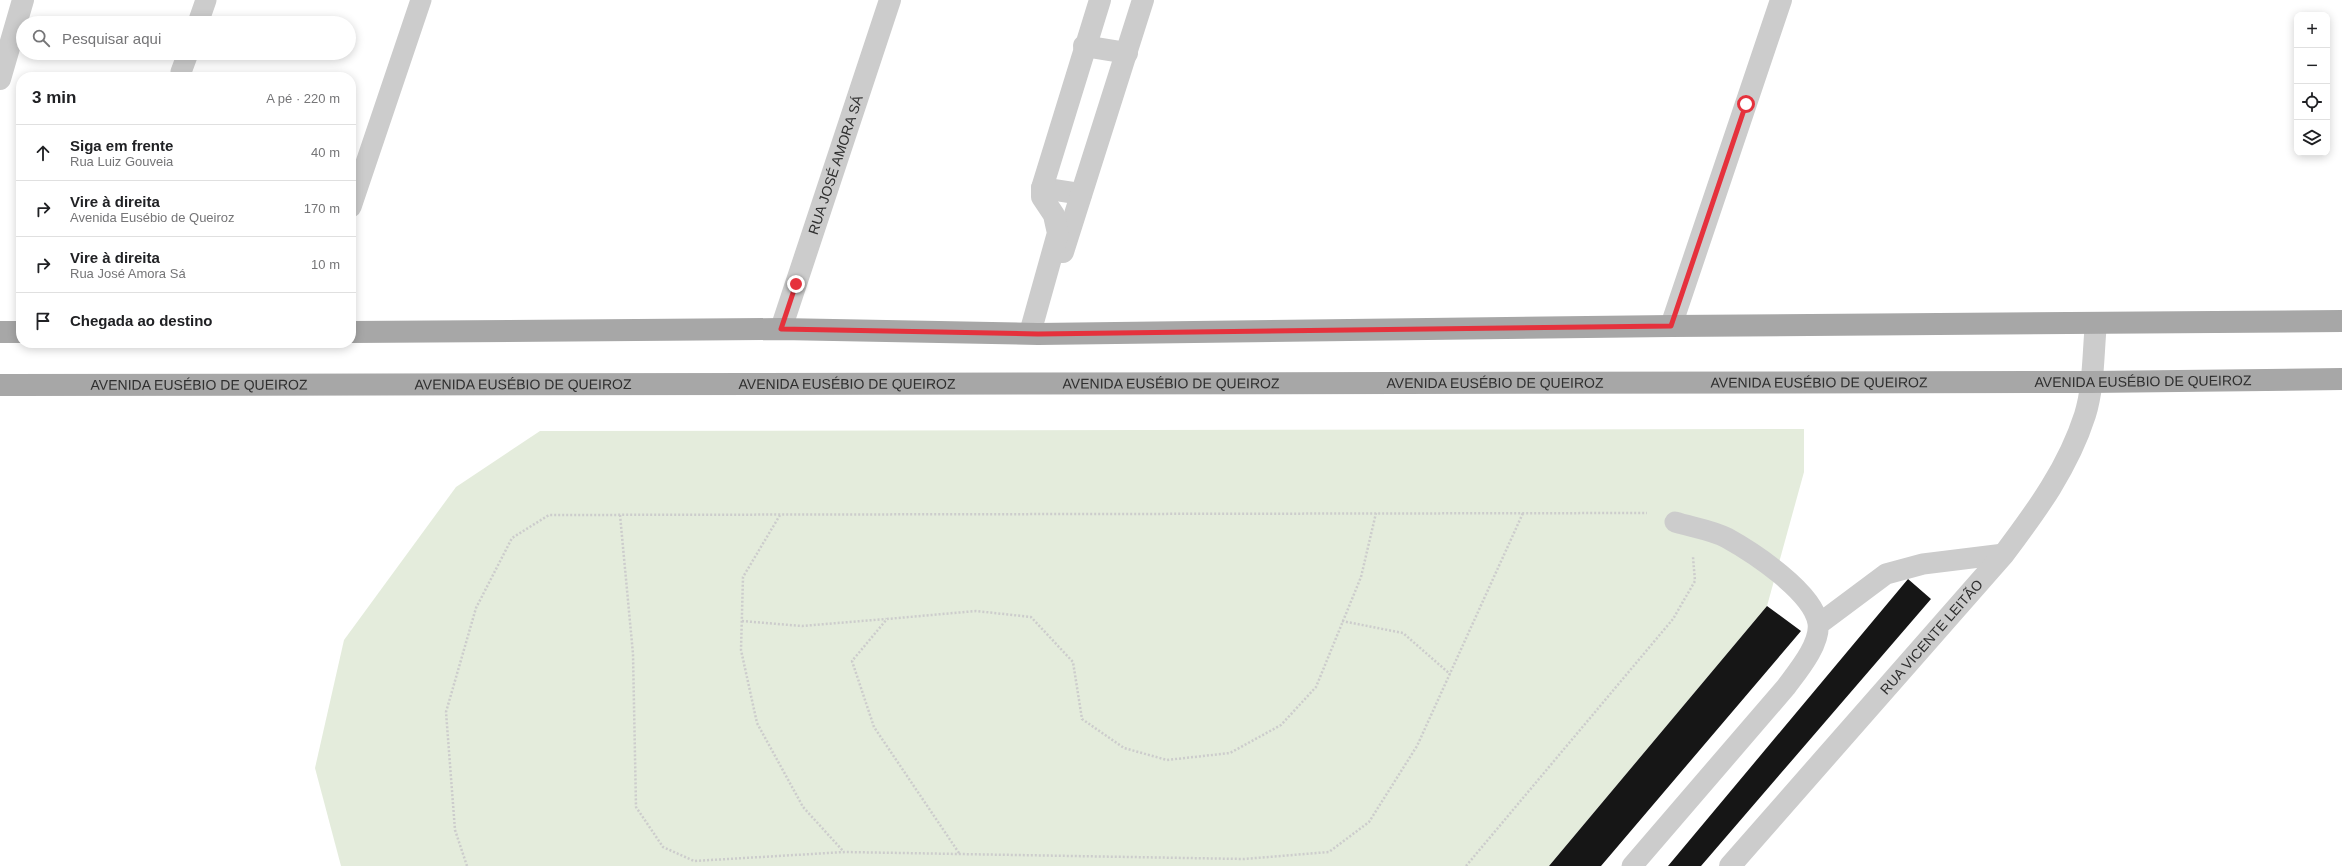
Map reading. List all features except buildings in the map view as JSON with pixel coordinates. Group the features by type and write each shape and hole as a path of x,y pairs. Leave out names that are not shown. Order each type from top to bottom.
{"main road":[{"path":"356,332 781,329 1034,334 1671,326 2342,321"},
{"path":"0,332 16,332"},
{"name":"AVENIDA EUSÉBIO DE QUEIROZ","path":"0,385 2091,382 2342,379"}],"street":[{"path":"18,16 22,0"},
{"name":"RUA JOSÉ AMORA SÁ","path":"781,329 890,0"},
{"path":"1034,334 1058,233 1054,215 1042,197 1042,188 1084,46 1100,0"},
{"path":"1671,326 1781,0"},
{"path":"1034,334 1082,194 1127,53 1140,1"},
{"path":"0,79 16,22"},
{"path":"1084,46 1127,53"},
{"path":"1042,188 1082,194"},
{"name":"RUA VICENTE LEITÃO","path":"1730,866 2004,554 2043,503 2065,465 2085,414 2091,382 2096,323"}],"lane":[{"path":"200,16 206,0"},
{"path":"356,180 421,0"},
{"path":"181,72 185,60"},
{"path":"1632,866 1786,688 1806,661 1815,641 1818,624 1811,605 1779,572 1726,538 1674,522"},
{"path":"1818,624 1886,574 1923,564 2004,554"}],"path":[{"path":"467,866 455,830 446,712 476,608 512,538 549,515 1643,512 1674,522 1692,549 1695,580 1673,619 1466,866"},
{"path":"742,621 802,626 976,611 1031,617 1073,662 1082,719 1124,748 1167,760 1230,753 1281,725 1316,687 1361,577 1376,513"},
{"path":"620,515 633,654 636,807 663,847 694,861 845,852 959,853 1244,860 1329,852 1370,822 1416,746 1523,513"},
{"path":"780,514 743,577 740,650 757,723 803,807 845,852"},
{"path":"887,619 852,662 874,727 959,853"},
{"path":"1342,621 1403,633 1450,674"}],"green space":[{"path":"1804,429 1804,472 1767,606 1549,866 341,866 315,768 344,640 456,487 540,431"}],"route":[{"path":"796,284 781,329 1038,334 1671,326 1746,104"}]}
